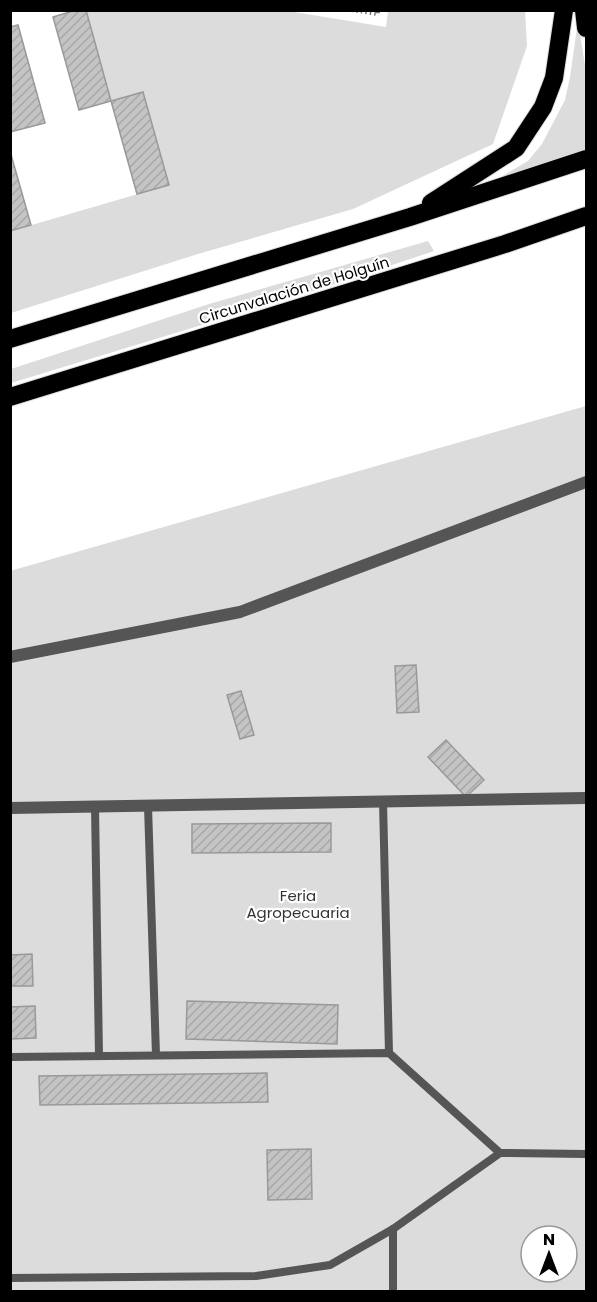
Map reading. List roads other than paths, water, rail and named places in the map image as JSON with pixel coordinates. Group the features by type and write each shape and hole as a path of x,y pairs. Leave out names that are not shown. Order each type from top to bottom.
{"highway":[{"path":"410,217 516,148 543,107 554,78 564,10"},
{"path":"584,10 586,28"},
{"path":"10,339 410,217 586,159"},
{"name":"Circunvalación de Holguín","path":"10,397 505,244 586,216"}],"street":[{"path":"10,657 240,612 586,482"},
{"path":"10,808 586,798"}],"lane":[{"path":"382,802 389,1053"},
{"path":"148,806 156,1055"},
{"path":"95,807 99,1056"},
{"path":"10,1057 389,1053 500,1153"},
{"path":"10,1278 256,1276 330,1265 393,1229 500,1153 586,1154"},
{"path":"393,1229 393,1292"}],"park label":[{"name":"Feria Agropecuaria","path":"298,904"}]}
